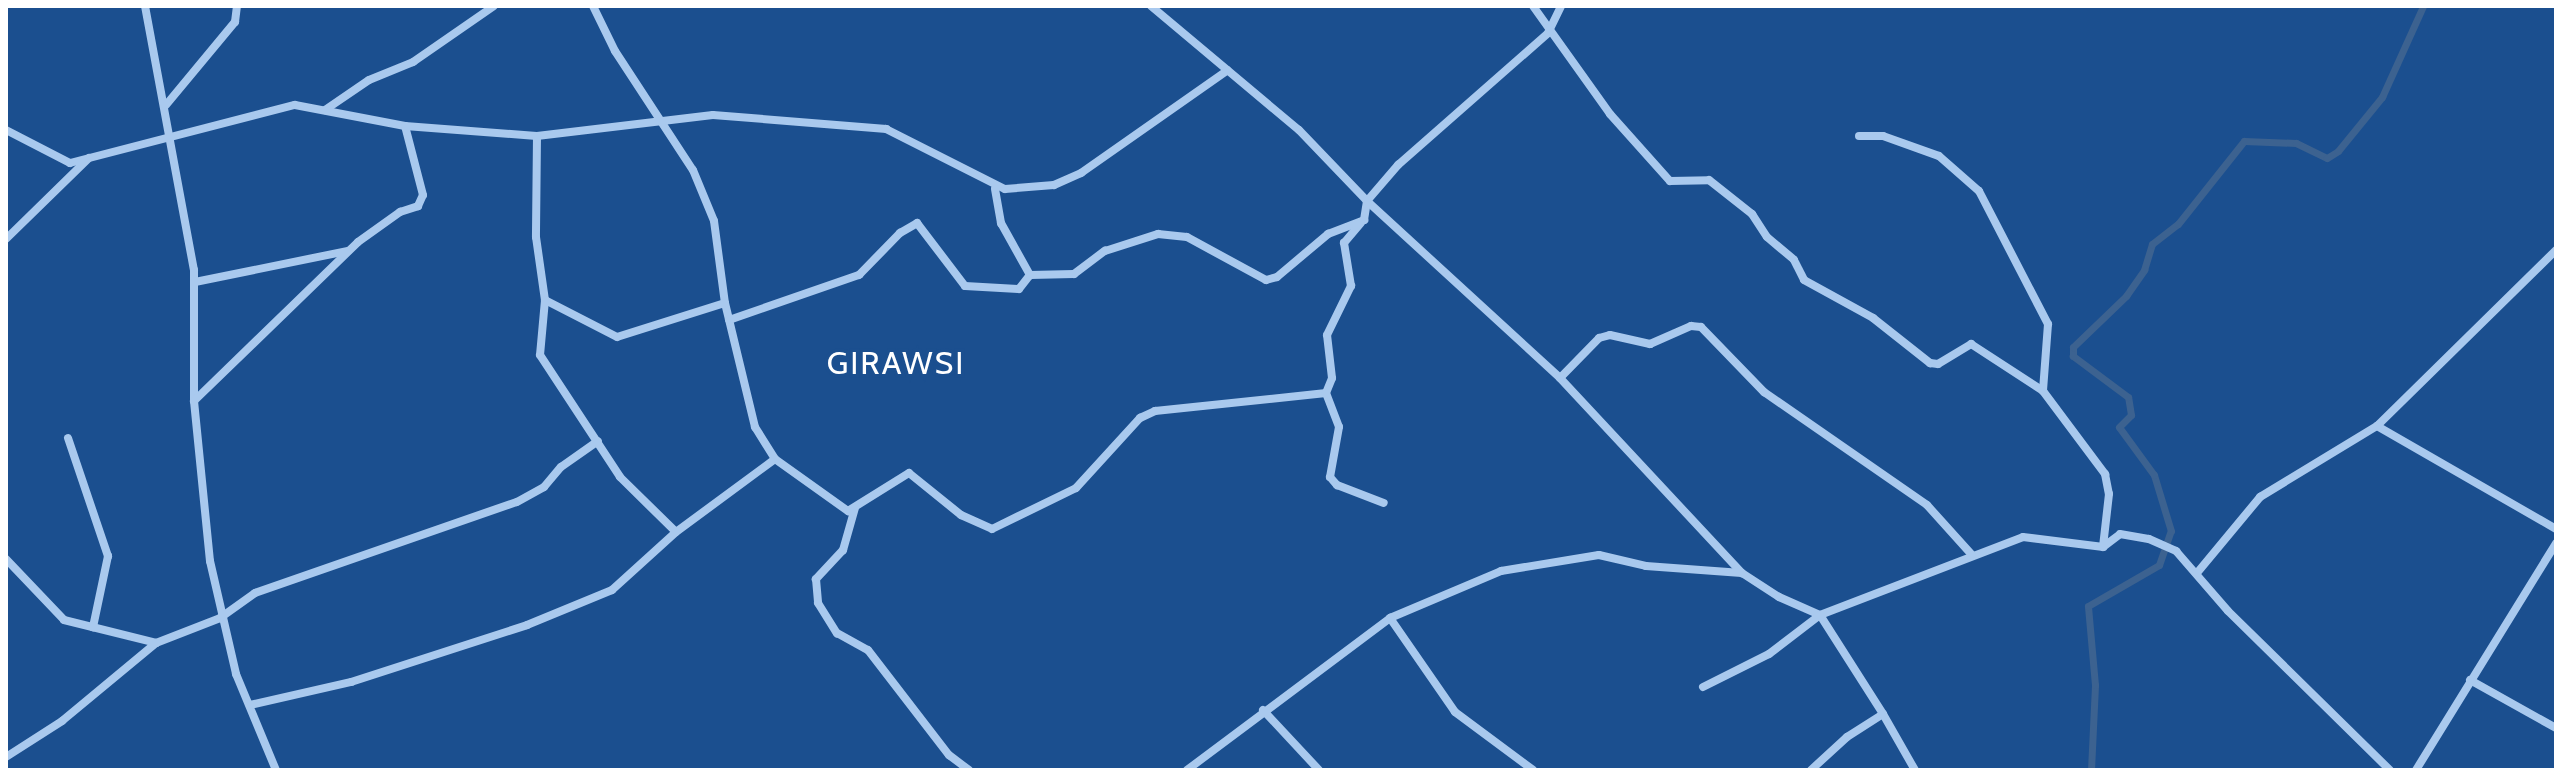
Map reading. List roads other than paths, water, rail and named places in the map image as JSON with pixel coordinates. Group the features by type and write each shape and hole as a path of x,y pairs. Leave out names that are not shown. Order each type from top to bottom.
{"street":[{"path":"145,6 166,105 166,135 195,282 194,401 220,618 273,770"},
{"path":"166,105 235,22 237,6"},
{"path":"325,110 369,80 413,62 494,6"},
{"path":"593,6 615,51 664,120 714,221 725,303 755,427 775,459 848,511 909,473 961,515 992,529 1076,488 1140,418 1155,411 1326,393"},
{"path":"1151,6 1299,130 1367,201 1560,378 1742,573 1820,615 1915,770"},
{"path":"1533,6 1548,33 1670,181 1709,180 1741,204 1767,237 1794,260 1804,280 1873,318 1930,363 1938,364 1971,344 2043,391 2105,474 2109,494 2103,547"},
{"path":"1384,503 1337,485 1330,477 1339,427 1326,393 1332,378 1327,335 1351,286 1344,243 1364,220 1367,201 1398,165 1548,33 1561,6"},
{"path":"6,130 70,163 166,135 295,105 405,126 537,136 713,115 886,129 995,189 1054,185 1081,173 1228,70"},
{"path":"194,401 348,251 400,212 418,206 423,195 405,126"},
{"path":"537,136 536,237 545,300 540,355 620,477 676,532"},
{"path":"1859,136 1883,136 1939,156 1979,191 2048,324 2043,391"},
{"path":"6,239 89,157"},
{"path":"995,189 1001,223 1030,275"},
{"path":"1030,275 1074,274 1105,251 1158,234 1187,237 1266,280 1277,277 1328,234 1364,220"},
{"path":"729,320 859,275 900,233 917,223 965,286 1019,289 1030,275"},
{"path":"2197,573 2260,497 2377,426 2556,250"},
{"path":"195,282 348,251"},
{"path":"545,300 617,337 725,303"},
{"path":"1560,378 1599,338 1610,335 1650,344 1701,327 1764,392 1927,505 1972,555"},
{"path":"2377,426 2556,529"},
{"path":"68,438 108,556 93,627"},
{"path":"6,757 72,713 156,643 220,618 255,593 517,502 544,487 561,467 598,441"},
{"path":"250,705 351,682 527,625 612,590 676,532 775,459"},
{"path":"855,508 843,550 816,579 818,603 837,633 868,650 949,755 969,770"},
{"path":"1703,687 1769,654 1820,615 1972,555 2023,537 2103,547 2120,534 2149,539 2176,551 2228,611 2390,770"},
{"path":"2416,770 2556,543"},
{"path":"1187,770 1263,710 1390,618 1501,571 1599,555 1646,566 1742,573"},
{"path":"6,559 64,620 156,643"},
{"path":"1390,618 1455,712 1533,770"},
{"path":"2470,680 2556,728"},
{"path":"1263,710 1319,770"},
{"path":"1811,770 1847,737 1883,714"}],"waterway":[{"path":"2091,770 2095,685 2088,606 2159,565 2171,531 2154,475 2119,427 2131,415 2128,397 2073,356 2073,347 2126,296 2144,270 2152,244 2178,224 2244,141 2296,143 2327,158 2338,151 2382,97 2423,6"}],"district":[{"name":"GIRAWSI","path":"896,363"}]}
